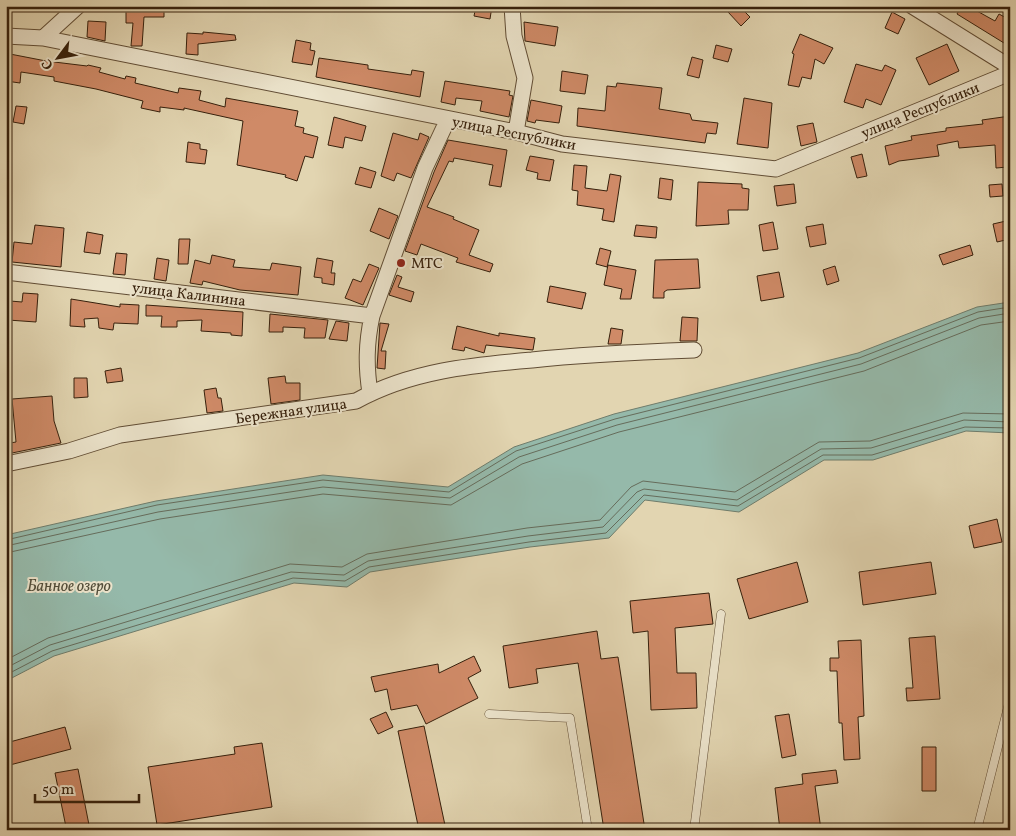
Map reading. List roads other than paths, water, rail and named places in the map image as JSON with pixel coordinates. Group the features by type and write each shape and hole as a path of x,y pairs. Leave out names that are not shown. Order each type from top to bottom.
{"street":[{"path":"43,38 78,6"},
{"path":"512,6 514,36 524,78 516,132"},
{"path":"912,6 1010,68"},
{"name":"улица Республики","path":"6,36 43,38 516,132 562,144 776,169 1010,73"},
{"path":"370,393 366,363 366,340 372,316 425,168 448,119"},
{"name":"улица Калинина","path":"6,272 372,316"},
{"name":"Бережная улица","path":"6,464 69,451 120,435 356,401 370,393 436,371 598,353 694,350"}],"lane":[{"path":"694,830 722,614"},
{"path":"977,830 1010,699"},
{"path":"489,714 570,718 588,830"}],"water":[{"name":"Банное озеро","path":"1010,302 1010,433 966,431 873,460 824,460 739,512 645,500 609,538 530,547 370,572 347,587 294,583 54,656 6,681 6,535 156,501 323,475 448,487 514,447 614,414 858,353 977,307"}],"place":[{"name":"МТС","path":"401,263"}]}
